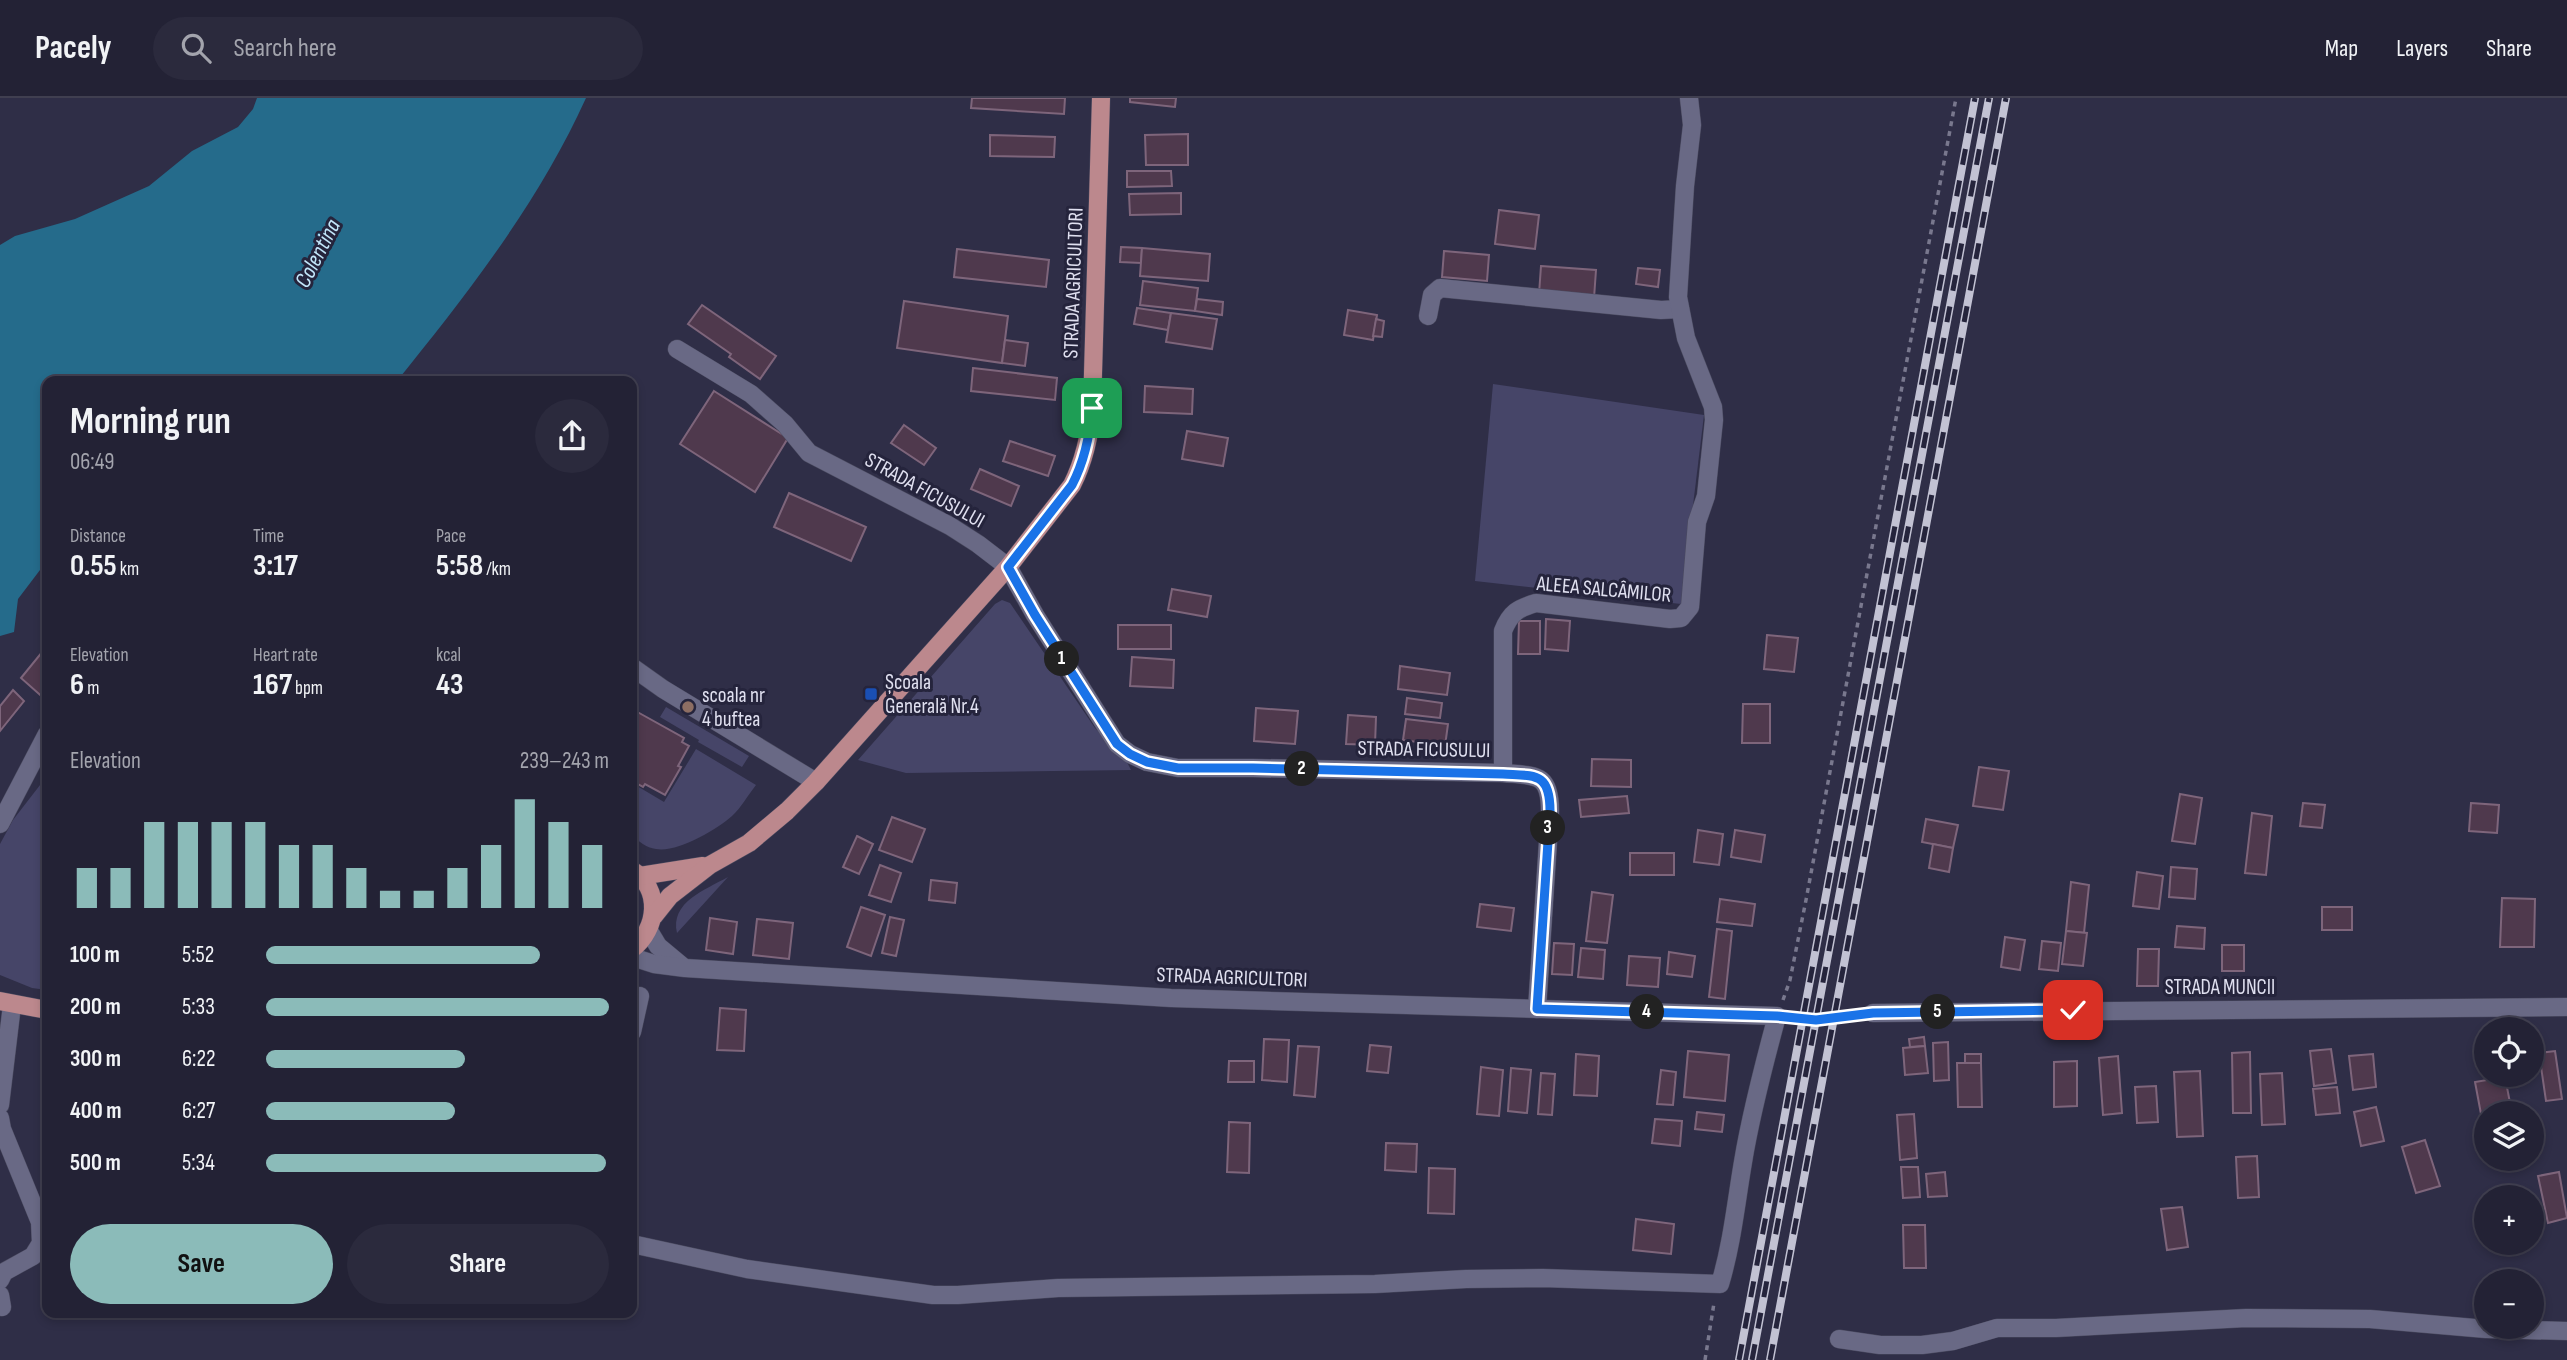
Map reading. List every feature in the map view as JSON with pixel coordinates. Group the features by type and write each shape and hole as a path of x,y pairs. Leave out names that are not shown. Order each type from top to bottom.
{"main road":[{"name":"STRADA AGRICULTORI","path":"637,942 670,896 710,865 749,843 816,782 1008,567 1072,485 1080,470 1088,441 1092,408 1101,98"},
{"name":"STRADA AGRICULTORI","path":"637,873 656,875 710,865"},
{"path":"637,874 651,892 651,923"},
{"path":"6,1003 42,1009"}],"street":[{"name":"ALEEA SALCÂMILOR","path":"1503,774 1503,631 1509,617 1521,607 1536,603 1670,619 1681,618 1690,607 1697,522 1706,496 1714,420 1713,407 1686,338 1678,296 1692,125 1689,98"},
{"path":"1428,316 1432,295 1440,288 1661,310 1680,309"},
{"name":"STRADA FICUSULUI","path":"677,349 751,394 785,424 809,453 950,526 1008,567 1035,615 1117,744 1130,754 1147,762 1178,768 1503,774"},
{"path":"637,671 816,782"},
{"path":"0,824 42,744"},
{"path":"1503,774 1536,776 1543,780 1550,794 1537,1009"},
{"path":"651,923 665,954 685,968"},
{"name":"STRADA AGRICULTORI","path":"637,959 685,968 1171,998 1777,1016"},
{"path":"637,1010 640,996"},
{"path":"0,1105 6,1003"},
{"name":"STRADA MUNCII","path":"1873,1013 2567,1007"},
{"path":"637,1245 747,1269 933,1295 958,1296 1058,1288 1375,1284 1466,1279 1543,1278 1720,1284 1734,1224 1756,1093 1777,1016"},
{"path":"0,1118 40,1222 41,1243 33,1256 4,1272 0,1280"},
{"path":"1839,1339 1880,1345 1922,1345 1953,1341 1997,1328 2056,1328 2258,1318 2370,1319 2486,1329 2567,1331"}],"path":[{"path":"1873,1013 1816,1020 1777,1016 1790,980 1807,900 1956,98"},
{"path":"1705,1360 1712,1310 1720,1284"}],"shaded area":[{"path":"1493,384 1704,415 1681,604 1475,581"},
{"path":"1002,600 1010,603 1095,728 1127,762 1131,770 906,773 858,760 995,604"},
{"path":"666,707 749,756 742,767 660,717"},
{"path":"696,749 756,785 725,822 685,844 656,849 637,840 637,786 664,802"},
{"path":"42,782 42,989 0,975 0,844 13,820"},
{"path":"728,877 677,933 676,922 684,905 700,892"}],"water":[{"name":"Colentina","path":"257,98 586,98 547,174 524,210 476,280 401,376 42,376 42,569 18,599 14,632 0,636 0,245 15,236 75,219 149,186 192,151 238,127 253,109"}],"building":[{"path":"972,98 1065,98 1064,114 971,108"},
{"path":"1130,98 1176,98 1175,107 1130,102"},
{"path":"1188,134 1188,165 1146,165 1145,135"},
{"path":"990,135 1055,137 1054,157 990,156"},
{"path":"1127,171 1171,171 1172,186 1127,187"},
{"path":"1181,193 1181,214 1130,215 1129,194"},
{"path":"1499,210 1539,215 1535,249 1495,244"},
{"path":"1121,247 1142,248 1141,263 1120,262"},
{"path":"1142,248 1210,254 1208,281 1140,276"},
{"path":"957,249 1049,260 1046,287 954,277"},
{"path":"1444,251 1489,255 1487,281 1442,277"},
{"path":"1541,266 1596,270 1594,298 1539,294"},
{"path":"1638,268 1660,270 1658,287 1636,284"},
{"path":"1143,281 1198,288 1195,311 1140,305"},
{"path":"1197,299 1223,302 1222,315 1195,311"},
{"path":"904,301 1008,316 1002,363 897,348"},
{"path":"702,305 776,356 760,379 729,357 731,354 688,324"},
{"path":"1137,308 1171,313 1168,330 1134,324"},
{"path":"1348,310 1377,315 1373,340 1344,335"},
{"path":"1171,313 1217,319 1212,349 1166,342"},
{"path":"1376,319 1384,321 1382,337 1373,336"},
{"path":"1005,340 1028,343 1025,366 1002,363"},
{"path":"973,368 1057,378 1055,400 971,391"},
{"path":"1145,386 1193,389 1192,414 1144,412"},
{"path":"714,391 788,438 755,492 680,444"},
{"path":"904,425 936,448 924,465 891,443"},
{"path":"1187,431 1228,438 1223,466 1182,459"},
{"path":"1010,441 1055,456 1048,476 1003,461"},
{"path":"980,469 1019,486 1011,506 971,489"},
{"path":"789,493 866,527 851,561 774,527"},
{"path":"1172,589 1211,596 1207,617 1168,610"},
{"path":"1546,619 1570,621 1568,651 1545,649"},
{"path":"1519,621 1540,621 1540,654 1518,654"},
{"path":"1118,625 1171,625 1171,649 1118,649"},
{"path":"1767,635 1798,638 1794,672 1764,669"},
{"path":"42,652 42,697 21,678"},
{"path":"1132,657 1174,660 1173,688 1130,686"},
{"path":"1400,666 1450,673 1447,695 1398,689"},
{"path":"13,690 24,701 0,731 0,706"},
{"path":"1407,698 1442,703 1440,718 1405,714"},
{"path":"1743,704 1770,704 1770,743 1742,743"},
{"path":"1256,708 1298,711 1295,744 1254,741"},
{"path":"637,712 684,738 682,742 689,746 665,795 645,784 643,787 637,784"},
{"path":"1348,715 1376,717 1375,745 1346,744"},
{"path":"1406,719 1448,724 1445,746 1403,740"},
{"path":"1592,759 1631,760 1631,787 1591,786"},
{"path":"1979,767 2009,771 2003,810 1973,806"},
{"path":"2180,794 2202,798 2195,844 2172,841"},
{"path":"1627,796 1629,813 1581,817 1579,800"},
{"path":"2303,803 2325,805 2322,828 2300,826"},
{"path":"2471,803 2499,805 2497,833 2469,831"},
{"path":"2252,813 2272,816 2266,875 2245,873"},
{"path":"892,817 925,829 912,862 879,850"},
{"path":"1926,819 1958,825 1953,848 1922,842"},
{"path":"1698,830 1723,834 1719,865 1694,862"},
{"path":"1735,830 1765,835 1761,862 1731,857"},
{"path":"857,836 873,844 859,874 843,867"},
{"path":"1933,844 1953,848 1949,872 1929,868"},
{"path":"1630,853 1674,853 1674,875 1630,875"},
{"path":"880,865 901,873 891,902 869,895"},
{"path":"2171,867 2197,869 2195,899 2169,897"},
{"path":"2137,872 2163,876 2159,909 2133,906"},
{"path":"931,880 957,883 955,903 929,900"},
{"path":"2071,882 2089,885 2084,933 2066,931"},
{"path":"1592,892 1613,895 1607,943 1586,941"},
{"path":"2502,898 2535,899 2534,947 2500,947"},
{"path":"1720,899 1755,904 1752,926 1717,922"},
{"path":"1480,904 1514,908 1511,931 1477,927"},
{"path":"861,907 885,915 871,956 847,947"},
{"path":"2322,907 2352,907 2352,930 2322,930"},
{"path":"890,917 904,920 896,956 882,953"},
{"path":"710,918 737,922 733,954 706,950"},
{"path":"757,919 793,923 789,959 753,955"},
{"path":"2177,926 2205,928 2204,949 2175,947"},
{"path":"1717,929 1732,931 1725,999 1709,997"},
{"path":"2066,931 2087,933 2083,966 2062,964"},
{"path":"2005,937 2025,940 2020,970 2001,967"},
{"path":"2042,941 2061,943 2058,971 2039,969"},
{"path":"1554,943 1574,944 1572,975 1552,974"},
{"path":"2222,945 2244,945 2244,971 2222,971"},
{"path":"1581,948 1605,950 1603,979 1578,977"},
{"path":"2138,949 2159,949 2158,986 2137,986"},
{"path":"1669,952 1695,956 1692,977 1667,974"},
{"path":"1629,956 1660,958 1658,987 1627,985"},
{"path":"720,1008 746,1010 744,1051 717,1050"},
{"path":"1924,1037 1925,1046 1910,1047 1909,1039"},
{"path":"1264,1039 1289,1040 1287,1082 1262,1080"},
{"path":"1948,1042 1949,1080 1934,1081 1933,1043"},
{"path":"1370,1045 1391,1047 1388,1073 1367,1071"},
{"path":"1298,1046 1319,1047 1315,1097 1294,1095"},
{"path":"1925,1046 1928,1073 1905,1075 1903,1048"},
{"path":"2331,1049 2336,1083 2314,1086 2310,1051"},
{"path":"1688,1051 1729,1055 1725,1101 1684,1097"},
{"path":"2555,1051 2562,1099 2546,1101 2544,1052"},
{"path":"2250,1052 2251,1113 2233,1113 2232,1053"},
{"path":"1576,1054 1599,1056 1597,1096 1574,1095"},
{"path":"1965,1054 1981,1054 1981,1063 1965,1063"},
{"path":"2373,1054 2376,1087 2353,1090 2349,1056"},
{"path":"2118,1056 2122,1113 2103,1115 2099,1058"},
{"path":"1229,1061 1254,1061 1254,1082 1228,1082"},
{"path":"2077,1061 2077,1106 2054,1107 2054,1062"},
{"path":"1957,1063 1981,1063 1982,1107 1958,1107"},
{"path":"1481,1067 1503,1070 1499,1116 1477,1114"},
{"path":"1511,1068 1531,1070 1527,1113 1508,1111"},
{"path":"1661,1070 1676,1072 1673,1105 1657,1104"},
{"path":"2200,1071 2203,1136 2177,1137 2174,1072"},
{"path":"1541,1073 1555,1074 1552,1115 1538,1114"},
{"path":"2282,1073 2285,1124 2262,1125 2260,1074"},
{"path":"2156,1086 2158,1122 2137,1123 2135,1087"},
{"path":"2337,1087 2340,1113 2316,1115 2313,1089"},
{"path":"2476,1087 2507,1087 2510,1101 2479,1101"},
{"path":"2376,1107 2384,1141 2361,1146 2354,1112"},
{"path":"1697,1112 1724,1115 1722,1132 1695,1129"},
{"path":"1914,1114 1917,1158 1900,1160 1897,1115"},
{"path":"1655,1119 1682,1121 1680,1146 1652,1143"},
{"path":"1229,1122 1250,1123 1249,1173 1227,1172"},
{"path":"2425,1140 2440,1186 2416,1193 2402,1147"},
{"path":"1386,1143 1417,1144 1416,1172 1385,1170"},
{"path":"2257,1156 2259,1197 2238,1198 2236,1157"},
{"path":"1901,1167 1918,1167 1920,1197 1903,1198"},
{"path":"1429,1168 1455,1169 1454,1214 1428,1213"},
{"path":"1945,1172 1947,1196 1928,1197 1926,1174"},
{"path":"2559,1172 2567,1218 2548,1223 2544,1185 2540,1185 2538,1176"},
{"path":"2182,1207 2188,1247 2167,1250 2161,1209"},
{"path":"1636,1219 1674,1224 1671,1254 1633,1250"},
{"path":"1903,1225 1925,1225 1926,1268 1904,1268"}],"railway":[{"path":"1739,1360 1975,98"},
{"path":"1752,1360 1989,98"},
{"path":"1770,1360 2006,98"}],"place":[{"name":"Școala Generală Nr.4","path":"871,694"},
{"name":"scoala nr 4 buftea","path":"688,707"}],"route":[{"path":"1092,408 1091,426 1080,470 1072,485 1008,567 1059,655 1117,744 1130,754 1165,767 1503,774 1536,776 1543,780 1550,794 1550,811 1537,1009 1777,1016 1803,1020 1873,1013 2073,1010"}]}
